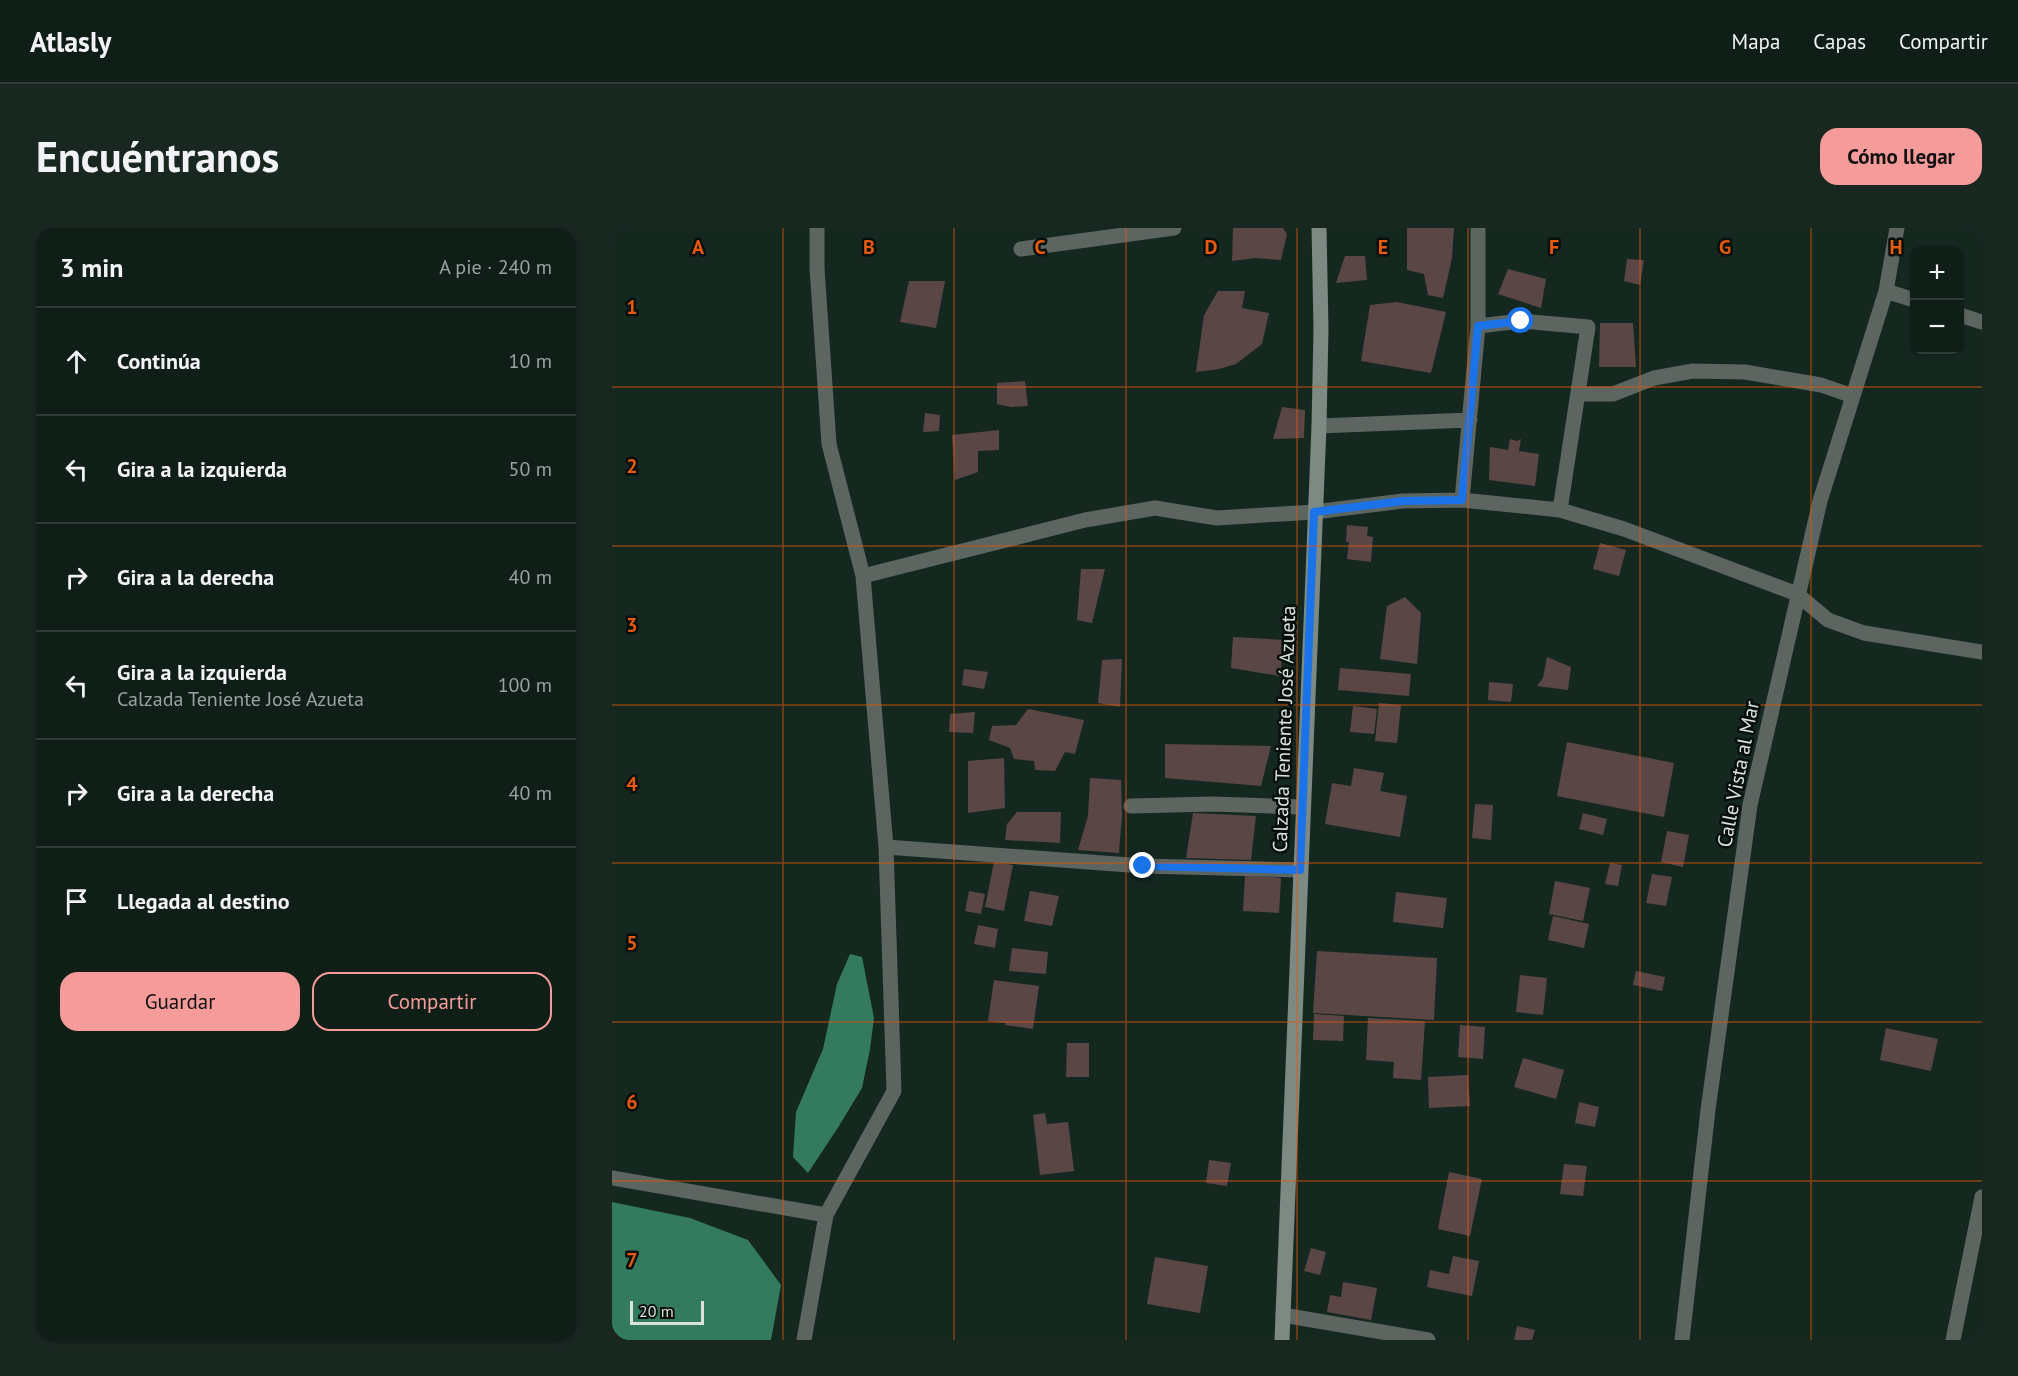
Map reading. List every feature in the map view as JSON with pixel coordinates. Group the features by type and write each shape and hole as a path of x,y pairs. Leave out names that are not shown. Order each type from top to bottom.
{"main road":[{"name":"Calzada Teniente José Azueta","path":"1282,1340 1319,426 1321,329 1319,228"}],"street":[{"path":"804,1340 826,1215 894,1091 886,847 863,576 829,444 817,268 817,228"},
{"path":"1021,249 1174,228"},
{"path":"1462,500 1478,326 1478,228"},
{"name":"Calle Vista al Mar","path":"1682,1340 1708,1110 1750,805 1820,501 1886,291 1897,228"},
{"path":"1886,291 1910,299"},
{"path":"1964,317 1982,322"},
{"path":"1478,326 1521,321 1588,327 1560,510"},
{"path":"1578,394 1613,394 1654,378 1693,371 1745,372 1821,385 1853,396"},
{"path":"1319,426 1470,420"},
{"path":"863,576 1085,520 1155,508 1217,518 1314,512 1403,501 1462,500 1560,510 1624,529 1797,594 1828,620 1864,633 1982,652"},
{"path":"1131,806 1213,804 1302,807"},
{"path":"886,847 1143,866 1300,870"},
{"path":"612,1178 826,1215"},
{"path":"1953,1340 1982,1197"},
{"path":"1283,1315 1428,1340"}],"shaded area":[{"path":"850,954 862,957 874,1018 870,1049 862,1088 808,1173 793,1157 796,1112 823,1049 837,984"},
{"path":"612,1202 690,1218 748,1240 781,1285 771,1340 612,1340"}],"building":[{"path":"1233,228 1283,228 1287,234 1281,260 1255,258 1232,261"},
{"path":"1407,228 1454,228 1452,258 1443,298 1428,295 1424,274 1407,270"},
{"path":"1345,256 1365,256 1367,280 1336,283"},
{"path":"1627,259 1644,260 1640,285 1624,281"},
{"path":"1508,269 1546,279 1541,308 1498,294"},
{"path":"909,281 945,281 936,328 900,322"},
{"path":"1218,291 1245,291 1242,308 1269,313 1262,344 1236,364 1196,372 1204,315"},
{"path":"1397,302 1446,312 1431,373 1361,361 1370,305"},
{"path":"1600,323 1633,323 1636,367 1599,367"},
{"path":"1025,381 1028,406 1011,407 997,404 997,383"},
{"path":"1282,407 1305,410 1304,438 1273,439"},
{"path":"925,413 940,415 939,431 923,432"},
{"path":"999,430 999,450 978,451 978,472 955,480 952,435"},
{"path":"1510,439 1517,441 1521,439 1519,451 1539,454 1535,486 1489,480 1490,447 1508,450"},
{"path":"1347,525 1368,527 1367,536 1373,537 1371,562 1347,559 1349,542 1346,542"},
{"path":"1600,543 1626,550 1619,576 1593,569"},
{"path":"1081,569 1105,569 1092,623 1077,620"},
{"path":"1405,597 1421,613 1417,664 1380,659 1387,606"},
{"path":"1233,637 1284,640 1280,676 1231,668"},
{"path":"1547,657 1571,667 1568,690 1537,686 1543,678"},
{"path":"1122,659 1120,707 1098,703 1102,660"},
{"path":"1340,668 1411,674 1409,696 1338,690"},
{"path":"964,669 988,672 984,689 962,685"},
{"path":"1489,682 1513,684 1511,702 1488,700"},
{"path":"1379,703 1401,705 1397,743 1375,741"},
{"path":"1353,706 1377,709 1374,734 1350,732"},
{"path":"1028,709 1084,720 1075,754 1065,752 1055,771 1035,770 1034,761 1014,759 1010,748 989,740 992,726 1016,725"},
{"path":"975,712 973,733 949,732 950,714"},
{"path":"1567,742 1674,763 1664,817 1557,796"},
{"path":"1165,744 1271,746 1261,786 1165,778"},
{"path":"1004,758 1005,808 968,813 968,761"},
{"path":"1354,768 1384,773 1380,791 1407,796 1400,837 1325,824 1332,783 1351,786"},
{"path":"1090,778 1121,780 1122,815 1119,853 1078,850 1088,816"},
{"path":"1475,804 1493,805 1491,840 1472,838"},
{"path":"1017,812 1061,812 1060,843 1005,840 1007,824"},
{"path":"1193,813 1256,816 1251,860 1186,858"},
{"path":"1583,813 1607,819 1603,835 1579,829"},
{"path":"1667,831 1689,835 1683,867 1661,862"},
{"path":"994,862 1013,865 1004,911 985,907"},
{"path":"1610,863 1622,865 1618,886 1605,884"},
{"path":"1652,874 1672,877 1666,906 1646,903"},
{"path":"1245,875 1281,878 1279,913 1243,911"},
{"path":"1555,881 1590,888 1583,921 1549,914"},
{"path":"969,891 985,894 981,914 965,911"},
{"path":"1030,891 1059,896 1052,926 1024,921"},
{"path":"1396,892 1447,898 1443,928 1393,922"},
{"path":"1553,916 1589,924 1584,948 1548,940"},
{"path":"978,925 998,929 995,948 974,944"},
{"path":"1012,948 1048,952 1046,974 1009,971"},
{"path":"1317,951 1437,958 1434,1020 1313,1013"},
{"path":"1636,971 1665,977 1662,991 1633,985"},
{"path":"1520,975 1547,978 1543,1015 1516,1012"},
{"path":"994,980 1039,986 1033,1029 988,1021"},
{"path":"1314,1014 1344,1016 1343,1041 1313,1040"},
{"path":"1368,1018 1425,1021 1421,1080 1393,1078 1394,1062 1366,1060"},
{"path":"1460,1025 1485,1027 1483,1059 1458,1057"},
{"path":"1886,1028 1938,1039 1931,1071 1880,1060"},
{"path":"1067,1043 1089,1043 1089,1077 1066,1077"},
{"path":"1523,1058 1564,1070 1556,1099 1514,1087"},
{"path":"1468,1075 1470,1106 1429,1108 1428,1077"},
{"path":"1579,1102 1599,1107 1595,1127 1575,1123"},
{"path":"1045,1113 1047,1124 1068,1122 1074,1171 1040,1175 1033,1115"},
{"path":"1209,1160 1231,1163 1227,1186 1206,1183"},
{"path":"1564,1164 1587,1166 1583,1196 1560,1194"},
{"path":"1449,1172 1482,1179 1470,1236 1438,1229"},
{"path":"1311,1248 1326,1252 1320,1275 1304,1271"},
{"path":"1453,1256 1479,1261 1472,1296 1427,1287 1430,1270 1449,1274"},
{"path":"1155,1257 1208,1266 1200,1313 1147,1304"},
{"path":"1343,1282 1377,1288 1371,1320 1327,1312 1330,1295 1341,1297"},
{"path":"1517,1326 1535,1330 1532,1340 1514,1340"}],"route":[{"path":"1143,866 1300,870 1314,512 1403,501 1462,500 1478,326 1521,321"}]}
